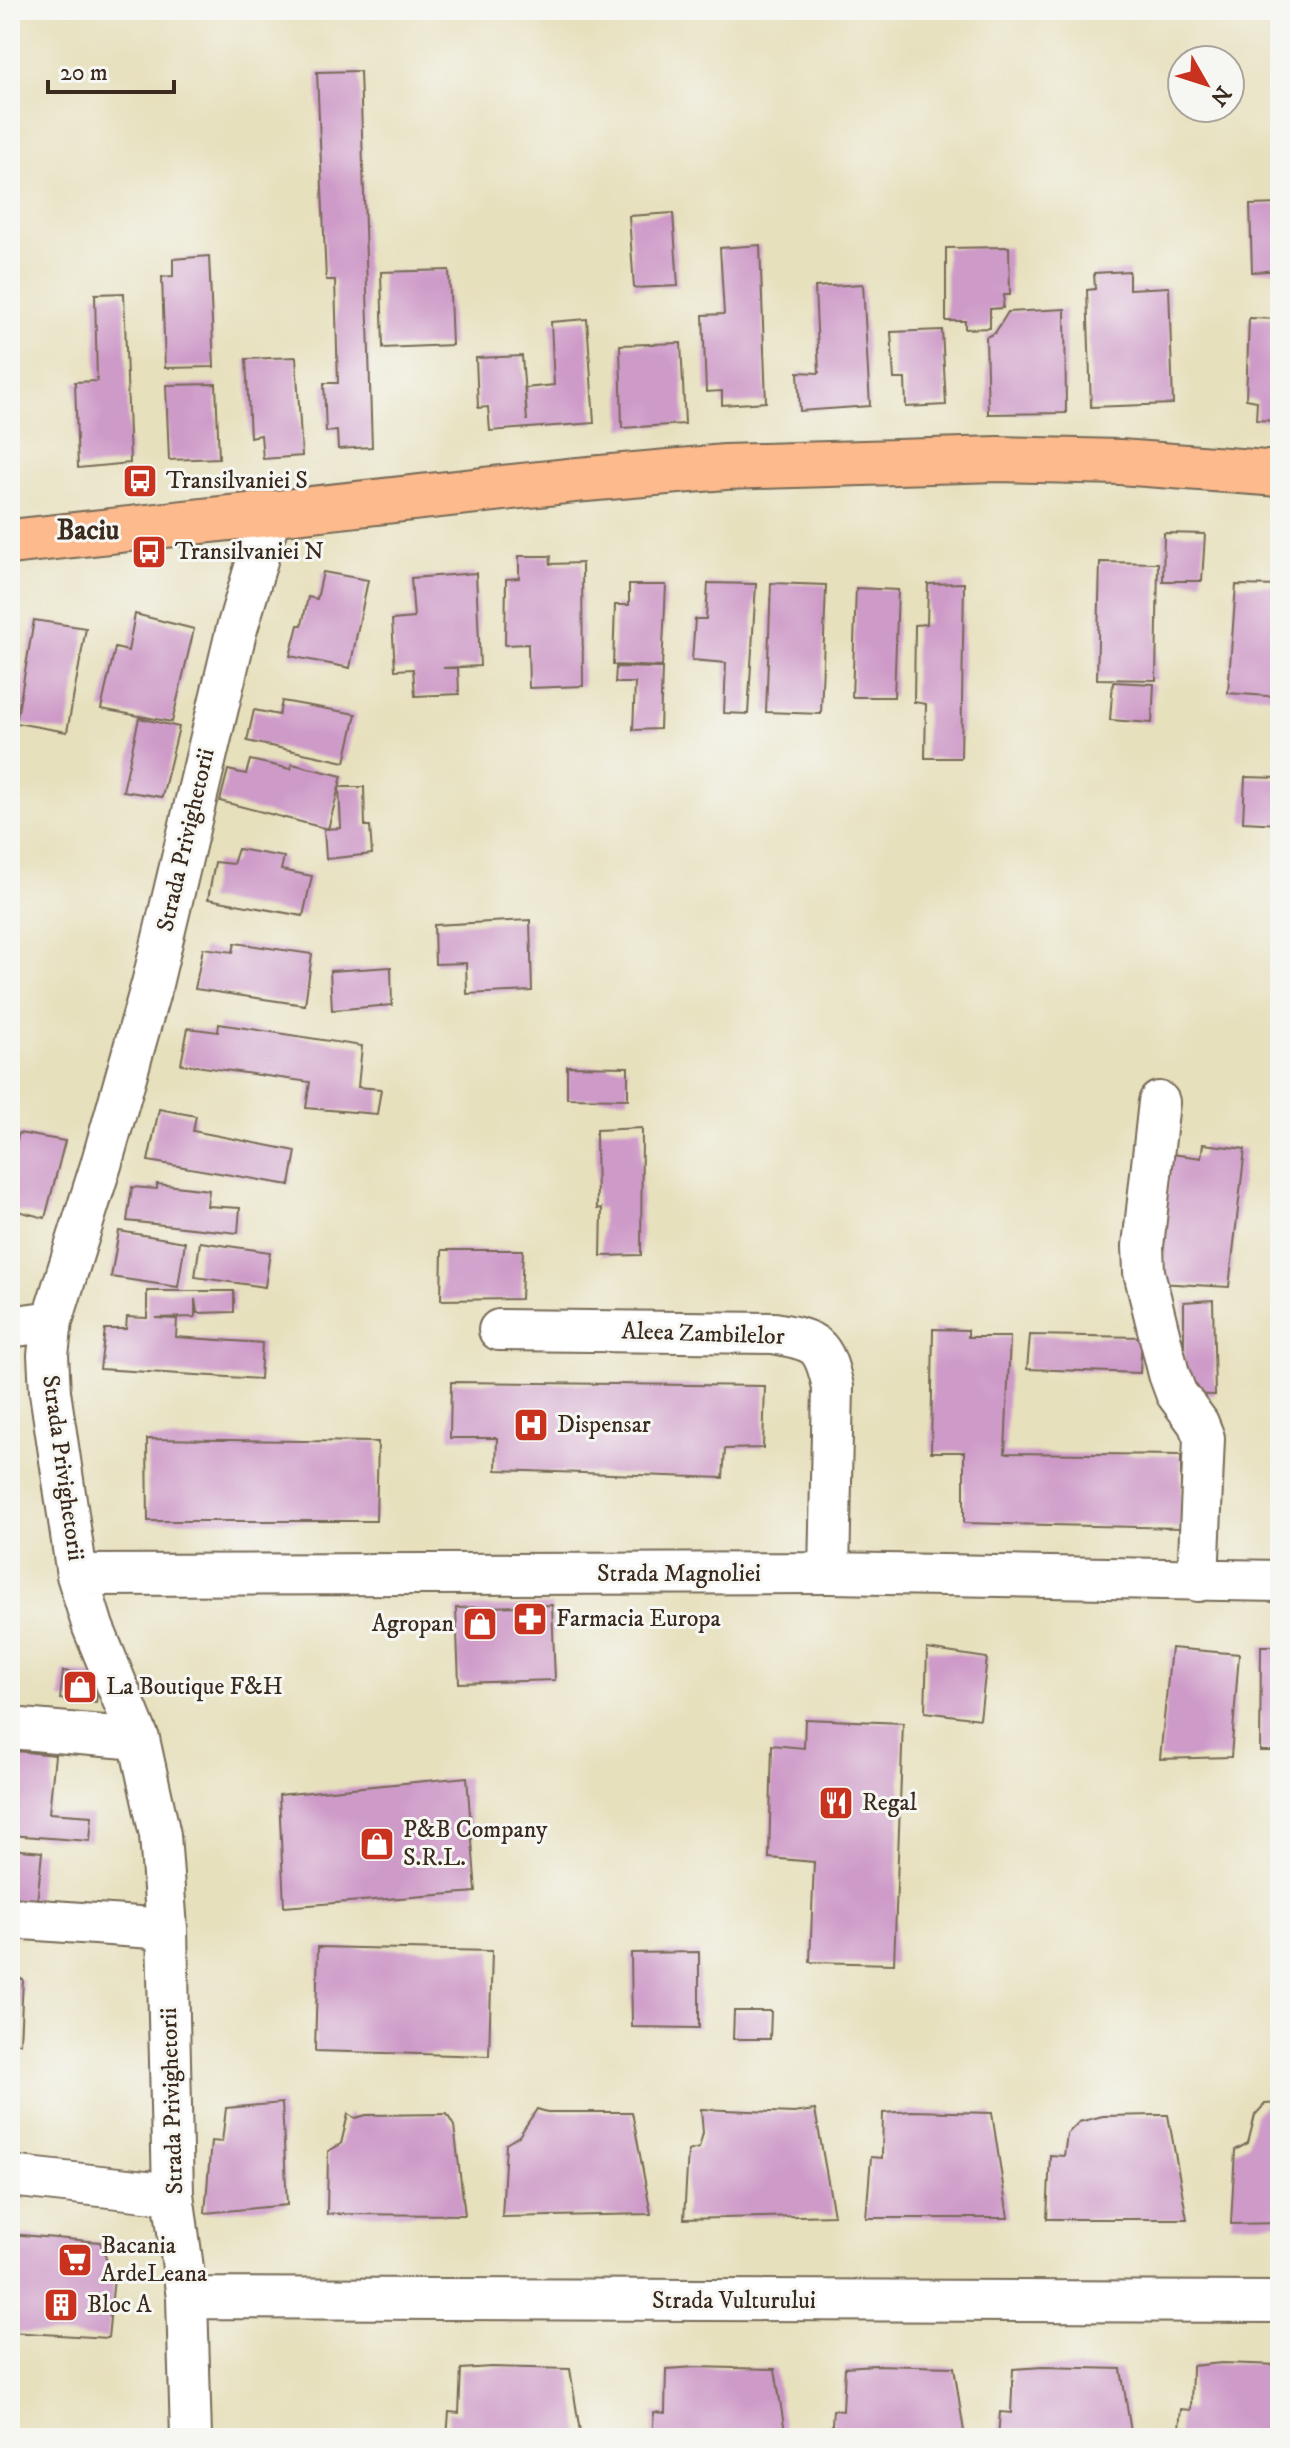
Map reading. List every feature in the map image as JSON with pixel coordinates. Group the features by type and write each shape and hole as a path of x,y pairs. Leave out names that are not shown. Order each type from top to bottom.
{"main road":[{"path":"10,542 576,480 725,467 998,459 1120,462 1280,474"}],"street":[{"name":"Strada Privighetorii","path":"191,2438 187,2298 173,2194 167,1929 160,1835 139,1739 93,1627 77,1575 50,1392 48,1355 52,1321 101,1165 152,984 236,632 271,513"},
{"path":"1159,1102 1143,1246 1144,1272 1169,1374 1176,1393 1198,1423 1204,1438 1198,1581"},
{"path":"10,1327 52,1321"},
{"name":"Aleea Zambilelor","path":"499,1330 774,1333 807,1339 826,1357 833,1387 829,1573"},
{"name":"Strada Magnoliei","path":"77,1575 829,1573 1280,1581"},
{"path":"10,1728 139,1739"},
{"path":"10,1918 167,1929"},
{"path":"10,2176 173,2194"},
{"name":"Strada Vulturului","path":"187,2298 1280,2302"}],"building":[{"path":"360,71 372,447 338,449 337,431 326,432 324,383 338,383 335,280 326,280 317,72"},
{"path":"1280,204 1280,270 1252,272 1250,205"},
{"path":"673,213 678,286 634,288 629,216"},
{"path":"760,245 766,402 722,405 722,391 706,392 703,315 724,314 720,248"},
{"path":"1009,247 1010,295 1004,295 1003,308 990,309 990,328 965,329 965,321 946,321 946,248"},
{"path":"209,256 214,367 165,368 162,277 173,276 173,259"},
{"path":"449,270 452,345 383,348 381,272"},
{"path":"1129,271 1129,289 1169,287 1173,404 1091,407 1087,290 1095,289 1094,273"},
{"path":"863,284 870,406 800,411 798,372 819,373 815,287"},
{"path":"124,293 130,463 78,468 75,382 97,381 95,294"},
{"path":"1065,309 1066,413 988,414 986,337 995,333 1008,312"},
{"path":"1249,318 1280,319 1280,421 1256,420 1257,401 1246,399"},
{"path":"587,319 594,423 490,431 488,407 478,408 476,358 522,356 527,421 525,388 554,385 551,322"},
{"path":"942,330 946,405 906,407 905,379 894,379 891,332"},
{"path":"681,343 685,424 622,428 620,345"},
{"path":"296,357 302,456 263,459 261,435 250,437 246,359"},
{"path":"216,384 219,458 169,460 166,385"},
{"path":"10,414 13,414 15,485 10,485"},
{"path":"1164,533 1205,534 1202,581 1163,581"},
{"path":"519,556 551,556 550,564 582,563 583,686 529,688 528,644 505,645 506,579 519,578"},
{"path":"1100,562 1158,563 1156,680 1097,679"},
{"path":"323,572 368,580 350,668 290,656 298,625 302,625 308,597 317,599"},
{"path":"476,573 480,666 443,668 458,668 459,694 415,696 413,669 395,670 392,620 414,618 411,578"},
{"path":"708,583 756,584 748,714 724,713 726,663 692,660 695,619 706,619"},
{"path":"771,583 826,585 821,714 766,712"},
{"path":"964,583 961,758 925,758 926,704 914,702 915,625 927,624 928,584"},
{"path":"629,585 666,585 662,667 613,665 615,605 629,605"},
{"path":"1236,585 1280,586 1280,697 1228,693"},
{"path":"856,588 898,590 894,697 852,697"},
{"path":"135,614 194,629 172,722 101,709 115,648 128,651"},
{"path":"34,620 86,628 67,732 16,723"},
{"path":"616,667 662,668 660,729 633,730 635,683 615,683"},
{"path":"1113,682 1154,684 1152,723 1110,720"},
{"path":"282,701 356,714 345,762 247,741 254,710 279,715"},
{"path":"139,718 179,727 162,797 123,791"},
{"path":"250,760 291,769 292,764 342,776 328,829 220,801 228,770 246,774"},
{"path":"1245,777 1280,778 1280,824 1243,822"},
{"path":"339,787 364,787 365,826 370,826 372,854 326,859 324,829 341,828"},
{"path":"238,849 284,857 281,870 312,876 303,916 208,899 215,862 233,864"},
{"path":"530,920 532,991 467,994 466,963 435,964 434,925"},
{"path":"235,943 312,954 305,1005 195,989 203,948 233,952"},
{"path":"391,967 392,1005 332,1010 330,971"},
{"path":"219,1024 362,1046 358,1087 381,1089 377,1114 306,1108 310,1082 181,1064 188,1028 218,1032"},
{"path":"567,1066 628,1067 628,1099 567,1098"},
{"path":"159,1109 196,1116 193,1131 296,1151 290,1185 148,1161"},
{"path":"642,1128 641,1255 601,1256 602,1208 597,1209 596,1130"},
{"path":"19,1133 65,1141 45,1218 10,1209 10,1153 13,1153"},
{"path":"1203,1144 1245,1149 1229,1287 1158,1283 1171,1154 1201,1158"},
{"path":"157,1184 209,1190 207,1206 240,1208 238,1233 127,1221 132,1187 157,1189"},
{"path":"119,1231 185,1242 178,1287 111,1277"},
{"path":"200,1242 270,1252 265,1287 195,1277"},
{"path":"442,1250 523,1250 521,1299 441,1300"},
{"path":"147,1291 234,1291 234,1312 197,1313 195,1299 195,1317 155,1318 177,1319 176,1337 262,1343 260,1379 100,1369 105,1329 126,1329 127,1317 147,1318"},
{"path":"1213,1300 1215,1395 1184,1394 1184,1302"},
{"path":"933,1329 968,1330 968,1337 1010,1337 1005,1453 1181,1455 1181,1528 964,1523 964,1452 931,1452"},
{"path":"1030,1335 1142,1337 1140,1373 1027,1369"},
{"path":"451,1382 765,1386 763,1448 725,1449 723,1478 496,1470 497,1438 450,1438"},
{"path":"147,1439 378,1442 376,1521 148,1521"},
{"path":"552,1605 555,1680 459,1683 456,1608"},
{"path":"1261,1646 1280,1646 1280,1751 1260,1751"},
{"path":"1171,1648 1239,1654 1231,1757 1160,1759"},
{"path":"927,1649 987,1658 980,1719 925,1712"},
{"name":"La Boutique F&H","path":"63,1671 99,1675 96,1703 60,1699"},
{"name":"Regal","path":"805,1719 903,1723 894,1964 810,1962 814,1862 769,1858 772,1745 804,1748"},
{"path":"16,1751 55,1755 49,1813 92,1816 90,1841 10,1835 10,1768"},
{"name":"P&B Company S.R.L.","path":"467,1777 476,1892 284,1907 279,1795"},
{"path":"10,1849 42,1852 37,1903 10,1901"},
{"path":"318,1947 492,1951 489,2056 315,2051"},
{"path":"699,1952 699,2028 632,2027 631,1953"},
{"path":"10,1978 23,1979 20,2043 10,2042"},
{"path":"734,2011 771,2011 770,2039 733,2039"},
{"path":"282,2103 287,2205 205,2213 211,2141 222,2142 226,2108"},
{"path":"1280,2103 1280,2223 1231,2224 1235,2150 1248,2143 1255,2115 1265,2104"},
{"path":"537,2109 547,2112 632,2112 651,2214 502,2217 506,2144 519,2136"},
{"path":"701,2109 794,2113 815,2110 834,2215 684,2219 688,2151 699,2148 703,2133"},
{"path":"883,2113 992,2113 1008,2218 866,2218 871,2157 882,2158"},
{"path":"348,2114 355,2118 366,2115 447,2114 454,2126 465,2215 327,2214 328,2151 341,2144"},
{"path":"1168,2115 1187,2219 1047,2219 1050,2155 1064,2156 1067,2134 1079,2122 1103,2116"},
{"name":"Bloc A","path":"10,2234 100,2242 114,2278 108,2338 10,2332"},
{"path":"1222,2363 1280,2365 1280,2438 1178,2438 1181,2409 1191,2410 1192,2366"},
{"path":"845,2367 954,2367 965,2438 831,2438 833,2410 843,2411"},
{"path":"461,2369 570,2369 581,2438 447,2438 449,2412 459,2413"},
{"path":"666,2369 775,2369 786,2438 652,2438 654,2412 665,2413"},
{"path":"1013,2369 1121,2369 1132,2438 998,2438 1000,2412 1011,2413"}],"place":[{"name":"Transilvaniei S","path":"140,481"},
{"name":"Transilvaniei N","path":"149,552"},
{"name":"Dispensar","path":"531,1425"},
{"name":"Farmacia Europa","path":"530,1619"},
{"name":"Agropan","path":"480,1624"},
{"name":"La Boutique F&H","path":"80,1687"},
{"name":"Regal","path":"836,1803"},
{"name":"P&B Company S.R.L.","path":"377,1844"},
{"name":"Bacania ArdeLeana","path":"75,2260"},
{"name":"Bloc A","path":"61,2305"}],"district":[{"name":"Baciu","path":"88,530"}]}
